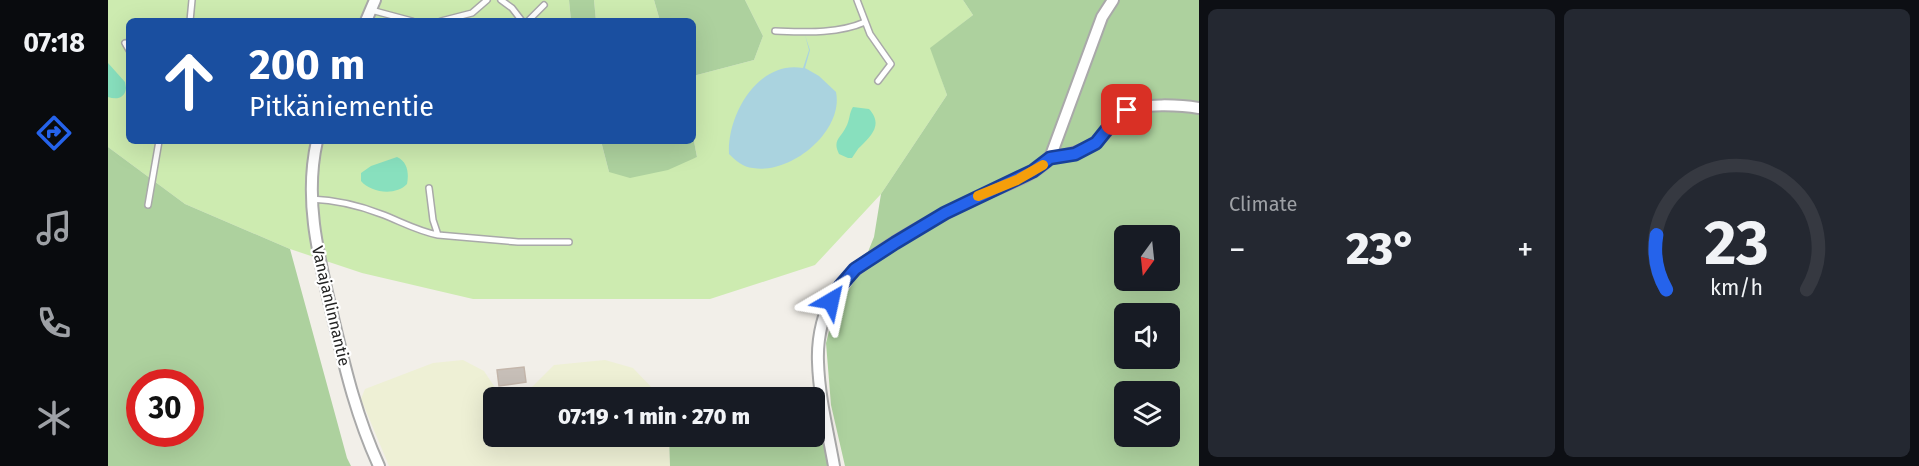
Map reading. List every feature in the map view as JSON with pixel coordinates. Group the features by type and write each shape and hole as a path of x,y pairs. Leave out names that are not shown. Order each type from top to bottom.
{"street":[{"path":"1050,158 1102,17 1113,0"},
{"path":"834,466 820,384 818,361 820,335 826,312 837,290 855,269 945,213 1033,171 1050,158 1075,154 1096,143 1116,118 1127,110 1144,106 1199,108"},
{"name":"Vanajanlinnantie","path":"317,144 311,199 321,268 352,396 364,434 379,466"}],"lane":[{"path":"190,18 192,0"},
{"path":"453,18 472,13 487,0"},
{"path":"501,0 512,8 520,18"},
{"path":"857,0 870,34 891,64 878,81"},
{"path":"373,5 405,18"},
{"path":"531,18 544,5"},
{"path":"776,31 807,32 852,28 865,22"},
{"path":"148,205 158,144"},
{"path":"429,188 433,220 438,235"},
{"path":"311,199 335,200 438,235 518,242 569,242"}],"green space":[{"path":"108,0 569,0 571,18 126,18 126,144 602,144 609,172 697,157 695,144 696,75 754,60 763,36 745,0 963,0 973,15 931,48 947,95 881,194 815,265 710,299 473,299 362,273 290,249 185,204 108,147"},
{"path":"569,0 594,0 596,18 571,18"},
{"path":"594,0 654,0 659,18 596,18"},
{"path":"654,0 745,0 763,36 754,60 696,75 696,18 659,18"},
{"path":"963,0 1199,0 1199,466 845,466 831,405 826,343 834,312 859,274 874,237 881,194 947,95 930,48 973,15"},
{"path":"108,63 125,82 124,94 120,97 108,97"},
{"path":"853,107 869,109 876,124 869,138 852,158 848,158 839,154 836,145"},
{"path":"602,144 695,144 697,157 668,170 630,178 609,172"},
{"path":"108,147 185,204 290,249 351,466 108,466"},
{"path":"397,157 406,165 408,172 407,184 402,188 384,192 371,188 361,181 361,173 371,166"},
{"path":"463,360 484,371 495,387 483,387 483,447 669,447 670,466 389,466 361,399 365,389 433,363"},
{"path":"605,360 633,368 651,387 531,387 554,365"},
{"path":"669,447 825,447 828,466 670,466"}],"water":[{"path":"805,35 810,50 805,68 819,76 836,92 836,107 832,121 812,147 783,165 753,168 743,165 729,154 733,123 740,108 748,93 759,81 787,68 803,68 809,50"}],"building":[{"path":"524,367 526,382 499,386 497,370"}],"slow traffic":[{"path":"978,196 1017,180 1043,165"}],"route":[{"path":"831,301 855,269 895,243 945,213 986,192 1017,180 1046,163 1050,158 1075,154 1096,143 1108,131 1116,118 1127,110"}]}
